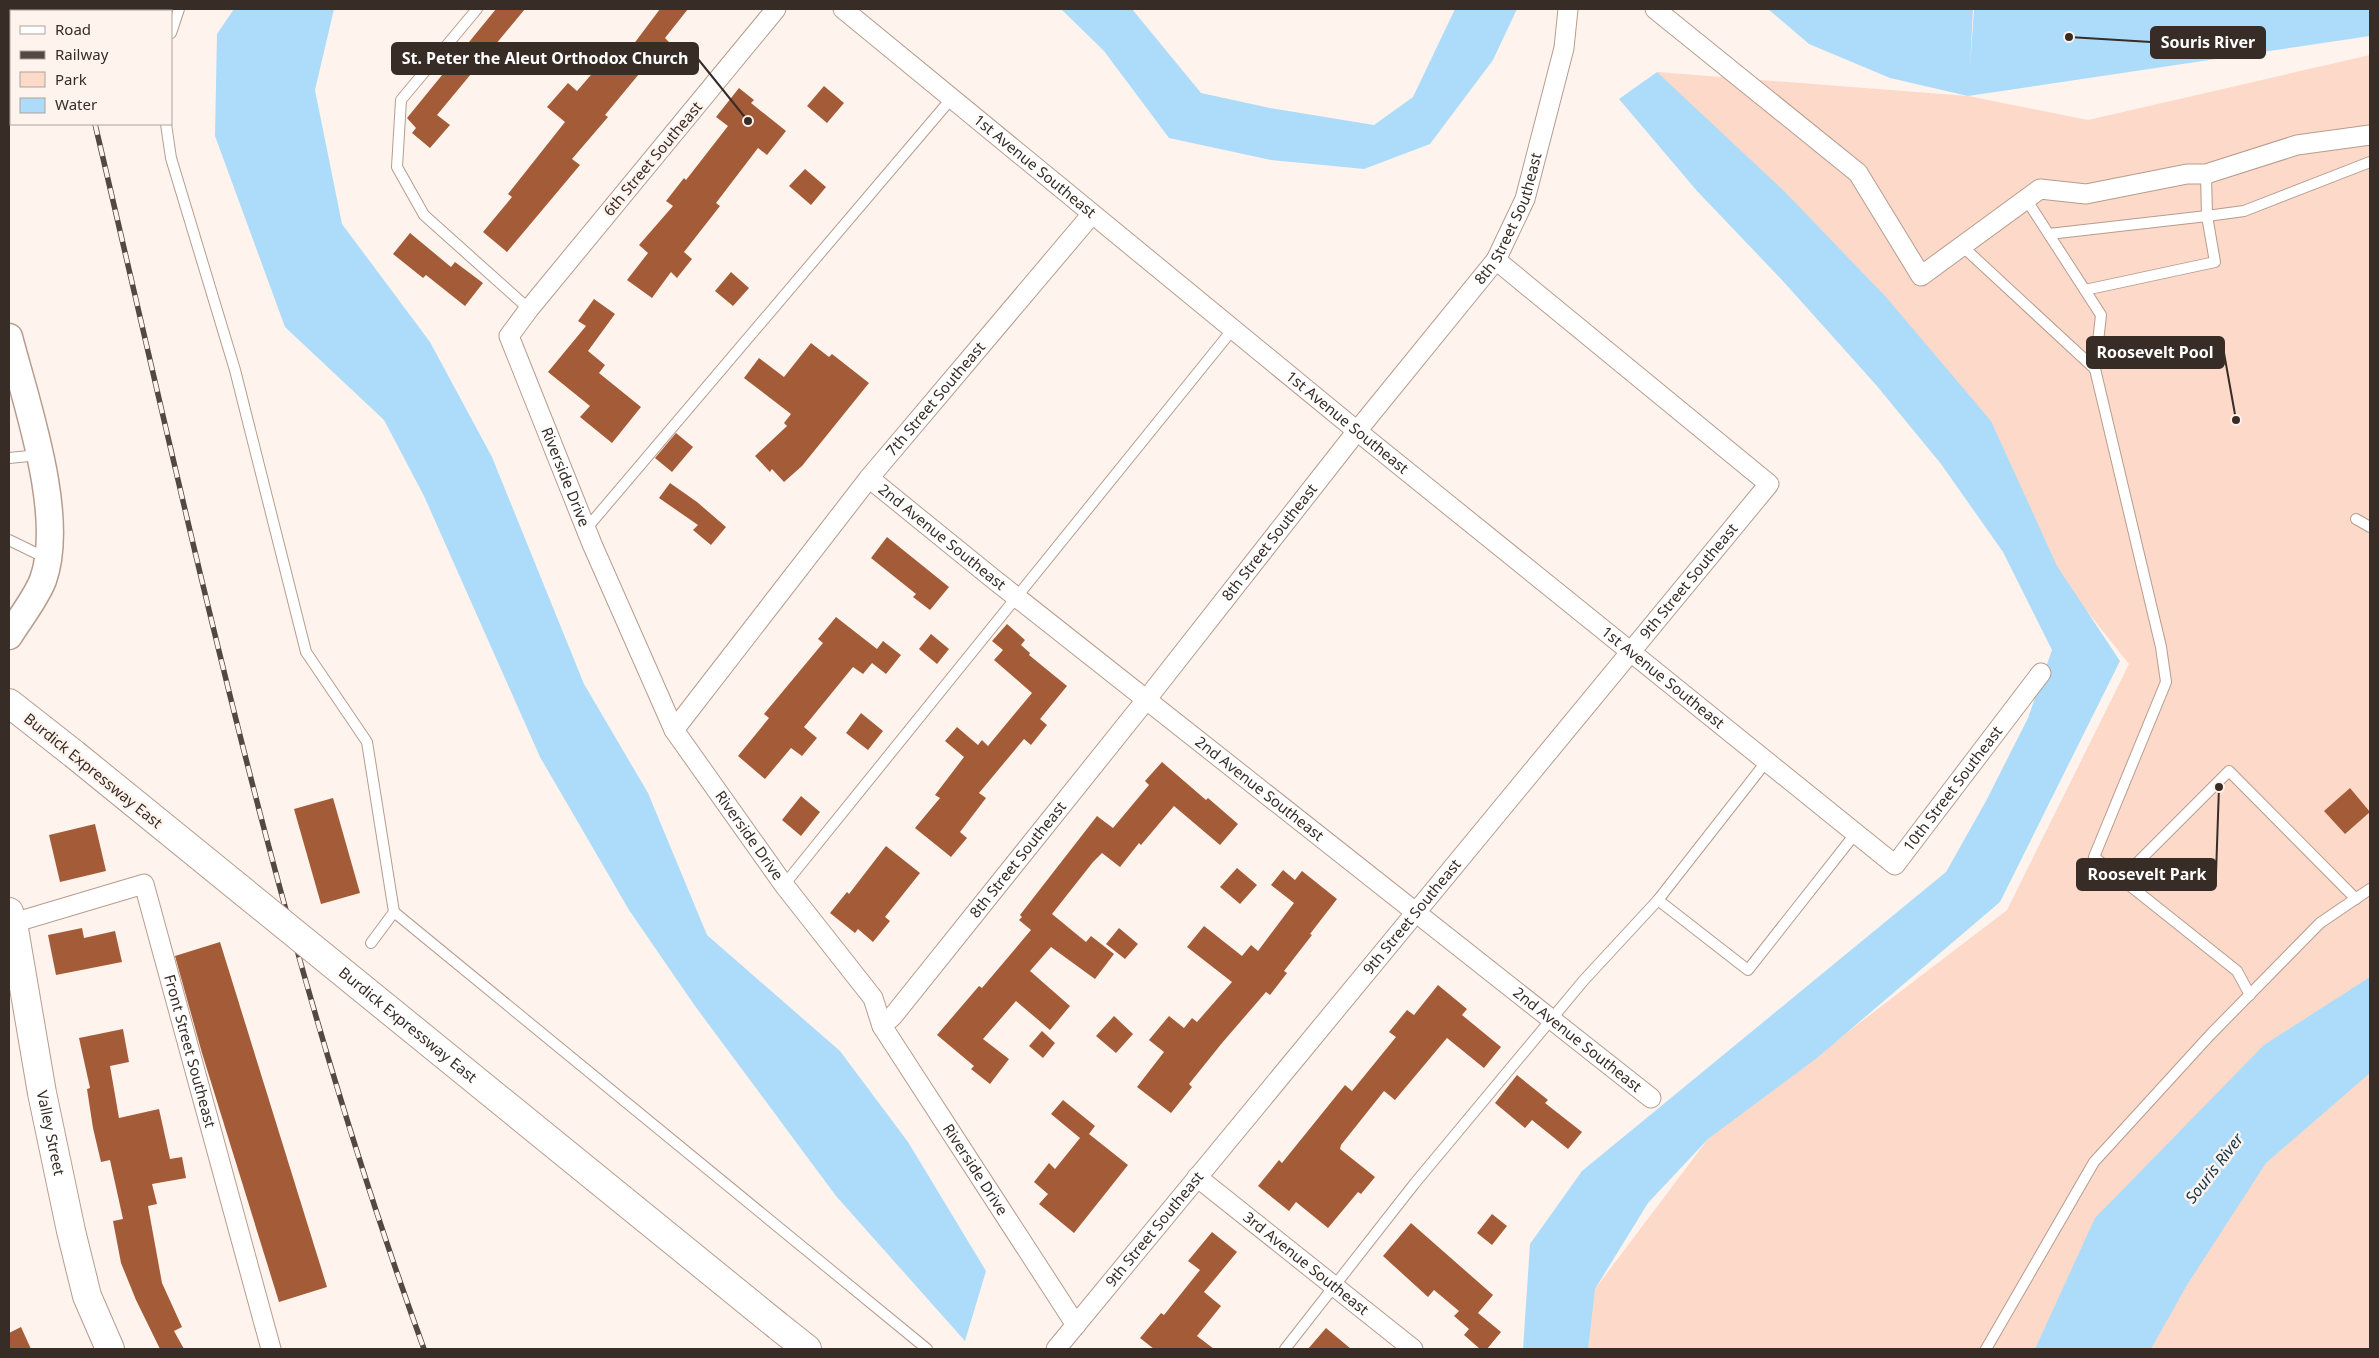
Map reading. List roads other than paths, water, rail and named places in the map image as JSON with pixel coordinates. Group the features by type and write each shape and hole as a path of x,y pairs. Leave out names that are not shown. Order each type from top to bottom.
{"main road":[{"name":"Burdick Expressway East","path":"9,703 807,1349"},
{"name":"Valley Street","path":"12,929 70,1231 87,1296 110,1349"}],"street":[{"name":"6th Street Southeast","path":"529,309 776,9"},
{"name":"1st Avenue Southeast","path":"843,9 1357,431 1855,834"},
{"path":"1655,9 1858,173 1921,276 2040,190 2086,194 2186,174 2206,174 2297,145 2370,135"},
{"name":"8th Street Southeast","path":"882,1026 893,1016 1146,700 1357,431 1496,260 1525,199 1564,48 1568,12"},
{"name":"7th Street Southeast","path":"674,730 869,478 1092,214"},
{"name":"9th Street Southeast","path":"1056,1349 1769,484 1496,260"},
{"name":"Riverside Drive","path":"529,309 509,336 586,529 674,730 784,885 873,998 882,1026 1076,1325"},
{"path":"9,337 48,492 50,532 48,558 42,580 9,636"},
{"name":"2nd Avenue Southeast","path":"869,478 1146,700 1651,1098"},
{"name":"10th Street Southeast","path":"1855,834 1895,865 2041,673"},
{"name":"Front Street Southeast","path":"12,929 144,884 271,1349"},
{"name":"3rd Avenue Southeast","path":"1197,1177 1413,1349"}],"lane":[{"path":"172,30 178,9"},
{"path":"477,9 401,100 397,167 424,215 529,309"},
{"path":"586,529 951,99"},
{"path":"166,125 171,158 235,370 306,652 367,742 394,912 927,1349"},
{"path":"2049,234 2244,211 2370,162"},
{"path":"2085,290 2215,262 2207,216 2206,174"},
{"path":"2026,199 2101,315 2095,369 2161,647 2166,682 2094,856 2237,971 2250,995"},
{"path":"1961,246 2095,369"},
{"path":"784,885 1015,596 1233,329"},
{"path":"9,458 39,455"},
{"path":"2356,519 2370,527"},
{"path":"9,540 48,558"},
{"path":"1285,1349 1415,1184 1584,980 1658,900 1766,762"},
{"path":"2122,878 2229,770 2356,898"},
{"path":"1658,900 1748,970 1855,834"},
{"path":"1986,1349 2094,1162 2210,1035 2320,923 2370,889"},
{"path":"371,944 394,912"}],"water":[{"path":"234,9 334,9 315,90 342,224 430,342 492,457 584,684 648,793 707,935 840,1051 908,1142 986,1271 965,1341 836,1196 695,1006 629,910 540,757 424,496 384,420 285,327 215,136 217,34"},
{"path":"1061,9 1132,9 1201,93 1270,108 1374,125 1413,97 1455,9 1517,9 1493,60 1430,144 1364,169 1271,160 1169,138 1104,51"},
{"path":"1768,9 1973,9 1970,67 1974,9 2370,9 2370,36 1968,96 1890,78 1809,44"},
{"path":"1657,72 1784,191 1886,297 1991,421 2057,566 2120,661 2000,902 1817,1058 1708,1139 1648,1203 1595,1289 1588,1349 1523,1349 1530,1244 1582,1171 1946,872 1986,801 2028,718 2052,650 2003,552 1941,464 1877,386 1782,280 1697,191 1619,99"},
{"path":"2370,977 2370,1073 2266,1163 2187,1285 2151,1349 2035,1349 2095,1218 2264,1045"}],"railway":[{"path":"95,125 203,587 282,895 325,1047 372,1199 424,1349"}],"place":[{"name":"Souris River","path":"2069,37"},
{"name":"St. Peter the Aleut Orthodox Church","path":"748,121"},
{"name":"Roosevelt Pool","path":"2236,420"},
{"name":"Roosevelt Park","path":"2219,787"}]}
